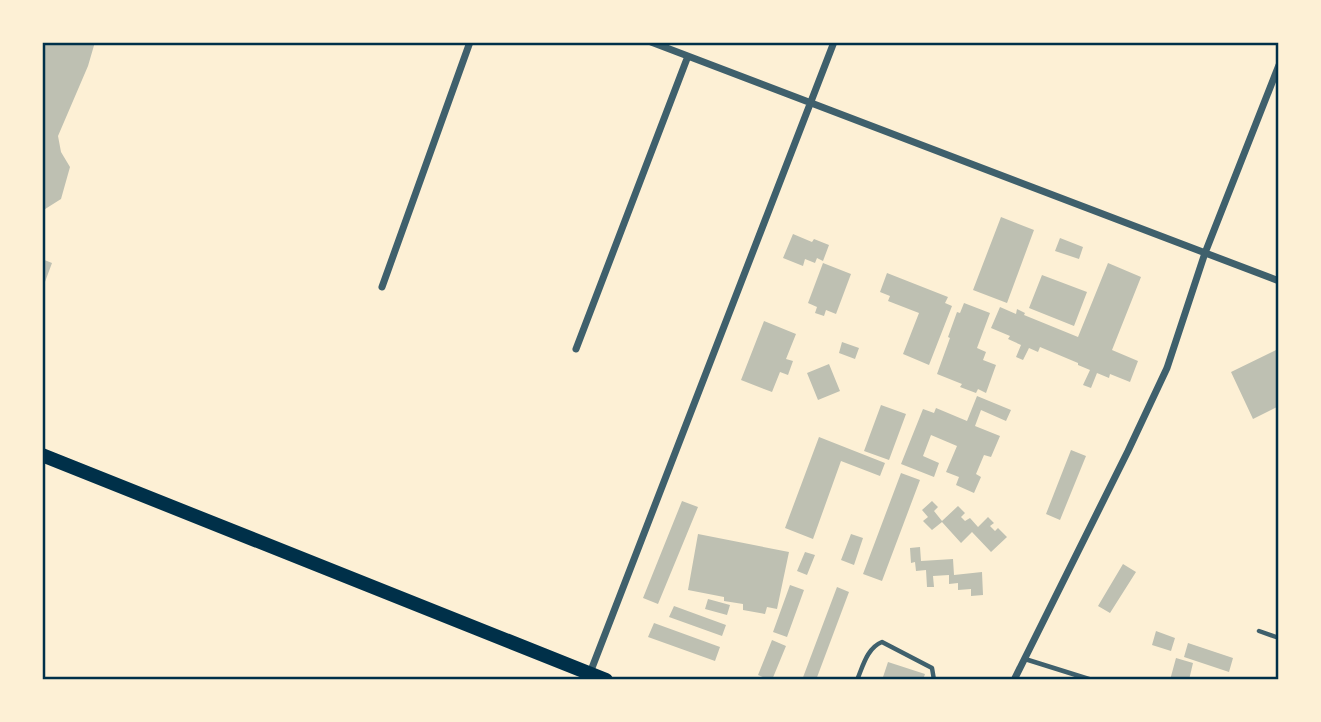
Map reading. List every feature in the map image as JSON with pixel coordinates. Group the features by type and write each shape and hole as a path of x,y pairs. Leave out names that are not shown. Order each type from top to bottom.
{"highway":[{"path":"42,455 606,680"}],"street":[{"path":"382,287 470,42"},
{"path":"651,42 1279,281"},
{"path":"589,674 834,42"},
{"path":"576,349 688,56"},
{"path":"1014,680 1167,369 1205,253 1279,65"}],"lane":[{"path":"1259,631 1279,638"},
{"path":"856,680 871,649 882,642 932,668 934,680"},
{"path":"1025,659 1092,680"}],"building":[{"path":"42,42 95,42 88,66 58,136 61,152 70,167 61,199 42,211"},
{"path":"1001,217 1034,230 1007,303 973,290"},
{"path":"793,234 829,245 823,261 817,258 815,263 805,259 803,266 783,258"},
{"path":"1060,238 1083,247 1079,259 1055,251"},
{"path":"42,259 52,263 42,290"},
{"path":"823,263 851,274 836,314 826,310 824,316 815,313 817,307 808,303"},
{"path":"1108,263 1141,277 1112,350 1138,361 1130,382 1110,374 1109,378 1097,373 1091,388 1083,385 1090,370 1040,347 1038,352 1029,348 1023,360 1016,357 1021,345 1008,339 1010,336 991,328 1000,307 1016,314 1017,309 1025,313 1024,315 1078,337"},
{"path":"887,273 948,297 945,303 952,306 929,365 903,354 919,313 888,301 890,296 880,292"},
{"path":"1042,275 1087,292 1074,326 1029,308"},
{"path":"964,303 990,313 977,348 986,352 983,360 996,365 986,393 978,389 976,393 960,387 962,384 937,374 957,312 960,313"},
{"path":"764,321 796,334 786,359 793,361 788,375 780,372 772,392 741,380"},
{"path":"842,342 859,348 855,359 839,353"},
{"path":"1276,350 1279,357 1279,406 1253,419 1231,372"},
{"path":"829,364 840,391 818,400 807,373"},
{"path":"977,396 1011,410 1006,421 981,410 975,426 1000,436 991,457 984,455 976,474 981,477 974,493 956,485 959,477 946,472 957,446 931,435 923,456 939,463 934,477 901,464 923,409 934,413 936,408 967,421"},
{"path":"881,405 906,414 889,460 864,451"},
{"path":"819,437 885,463 880,476 841,461 813,539 785,528"},
{"path":"1071,450 1086,456 1060,520 1046,514"},
{"path":"901,473 920,480 882,581 863,574"},
{"path":"682,501 698,507 658,604 643,598"},
{"path":"932,501 938,507 934,511 942,521 958,506 965,513 961,517 965,521 970,518 978,527 988,517 994,523 990,526 995,531 998,528 1007,537 991,552 972,532 961,543 942,522 932,530 923,521 928,517 922,510"},
{"path":"698,534 789,552 777,609 767,607 765,614 743,610 743,604 724,601 724,597 688,590"},
{"path":"851,534 863,538 854,565 841,560"},
{"path":"920,547 921,561 953,559 954,575 982,572 983,595 971,596 971,589 958,590 958,583 949,584 949,575 933,576 934,587 927,587 926,570 916,571 915,562 911,563 910,548"},
{"path":"805,552 815,555 807,575 797,571"},
{"path":"1123,564 1136,572 1110,613 1098,606"},
{"path":"790,585 804,590 787,637 773,632"},
{"path":"837,587 849,592 816,680 802,680"},
{"path":"708,599 730,605 727,615 705,609"},
{"path":"674,606 726,625 722,636 669,617"},
{"path":"654,623 720,647 715,661 648,637"},
{"path":"1156,631 1175,638 1171,651 1152,645"},
{"path":"772,640 786,646 770,680 758,675"},
{"path":"1188,643 1233,658 1229,672 1184,657"},
{"path":"1176,658 1193,663 1189,680 1170,680"},
{"path":"888,662 925,674 923,680 882,680"}]}
